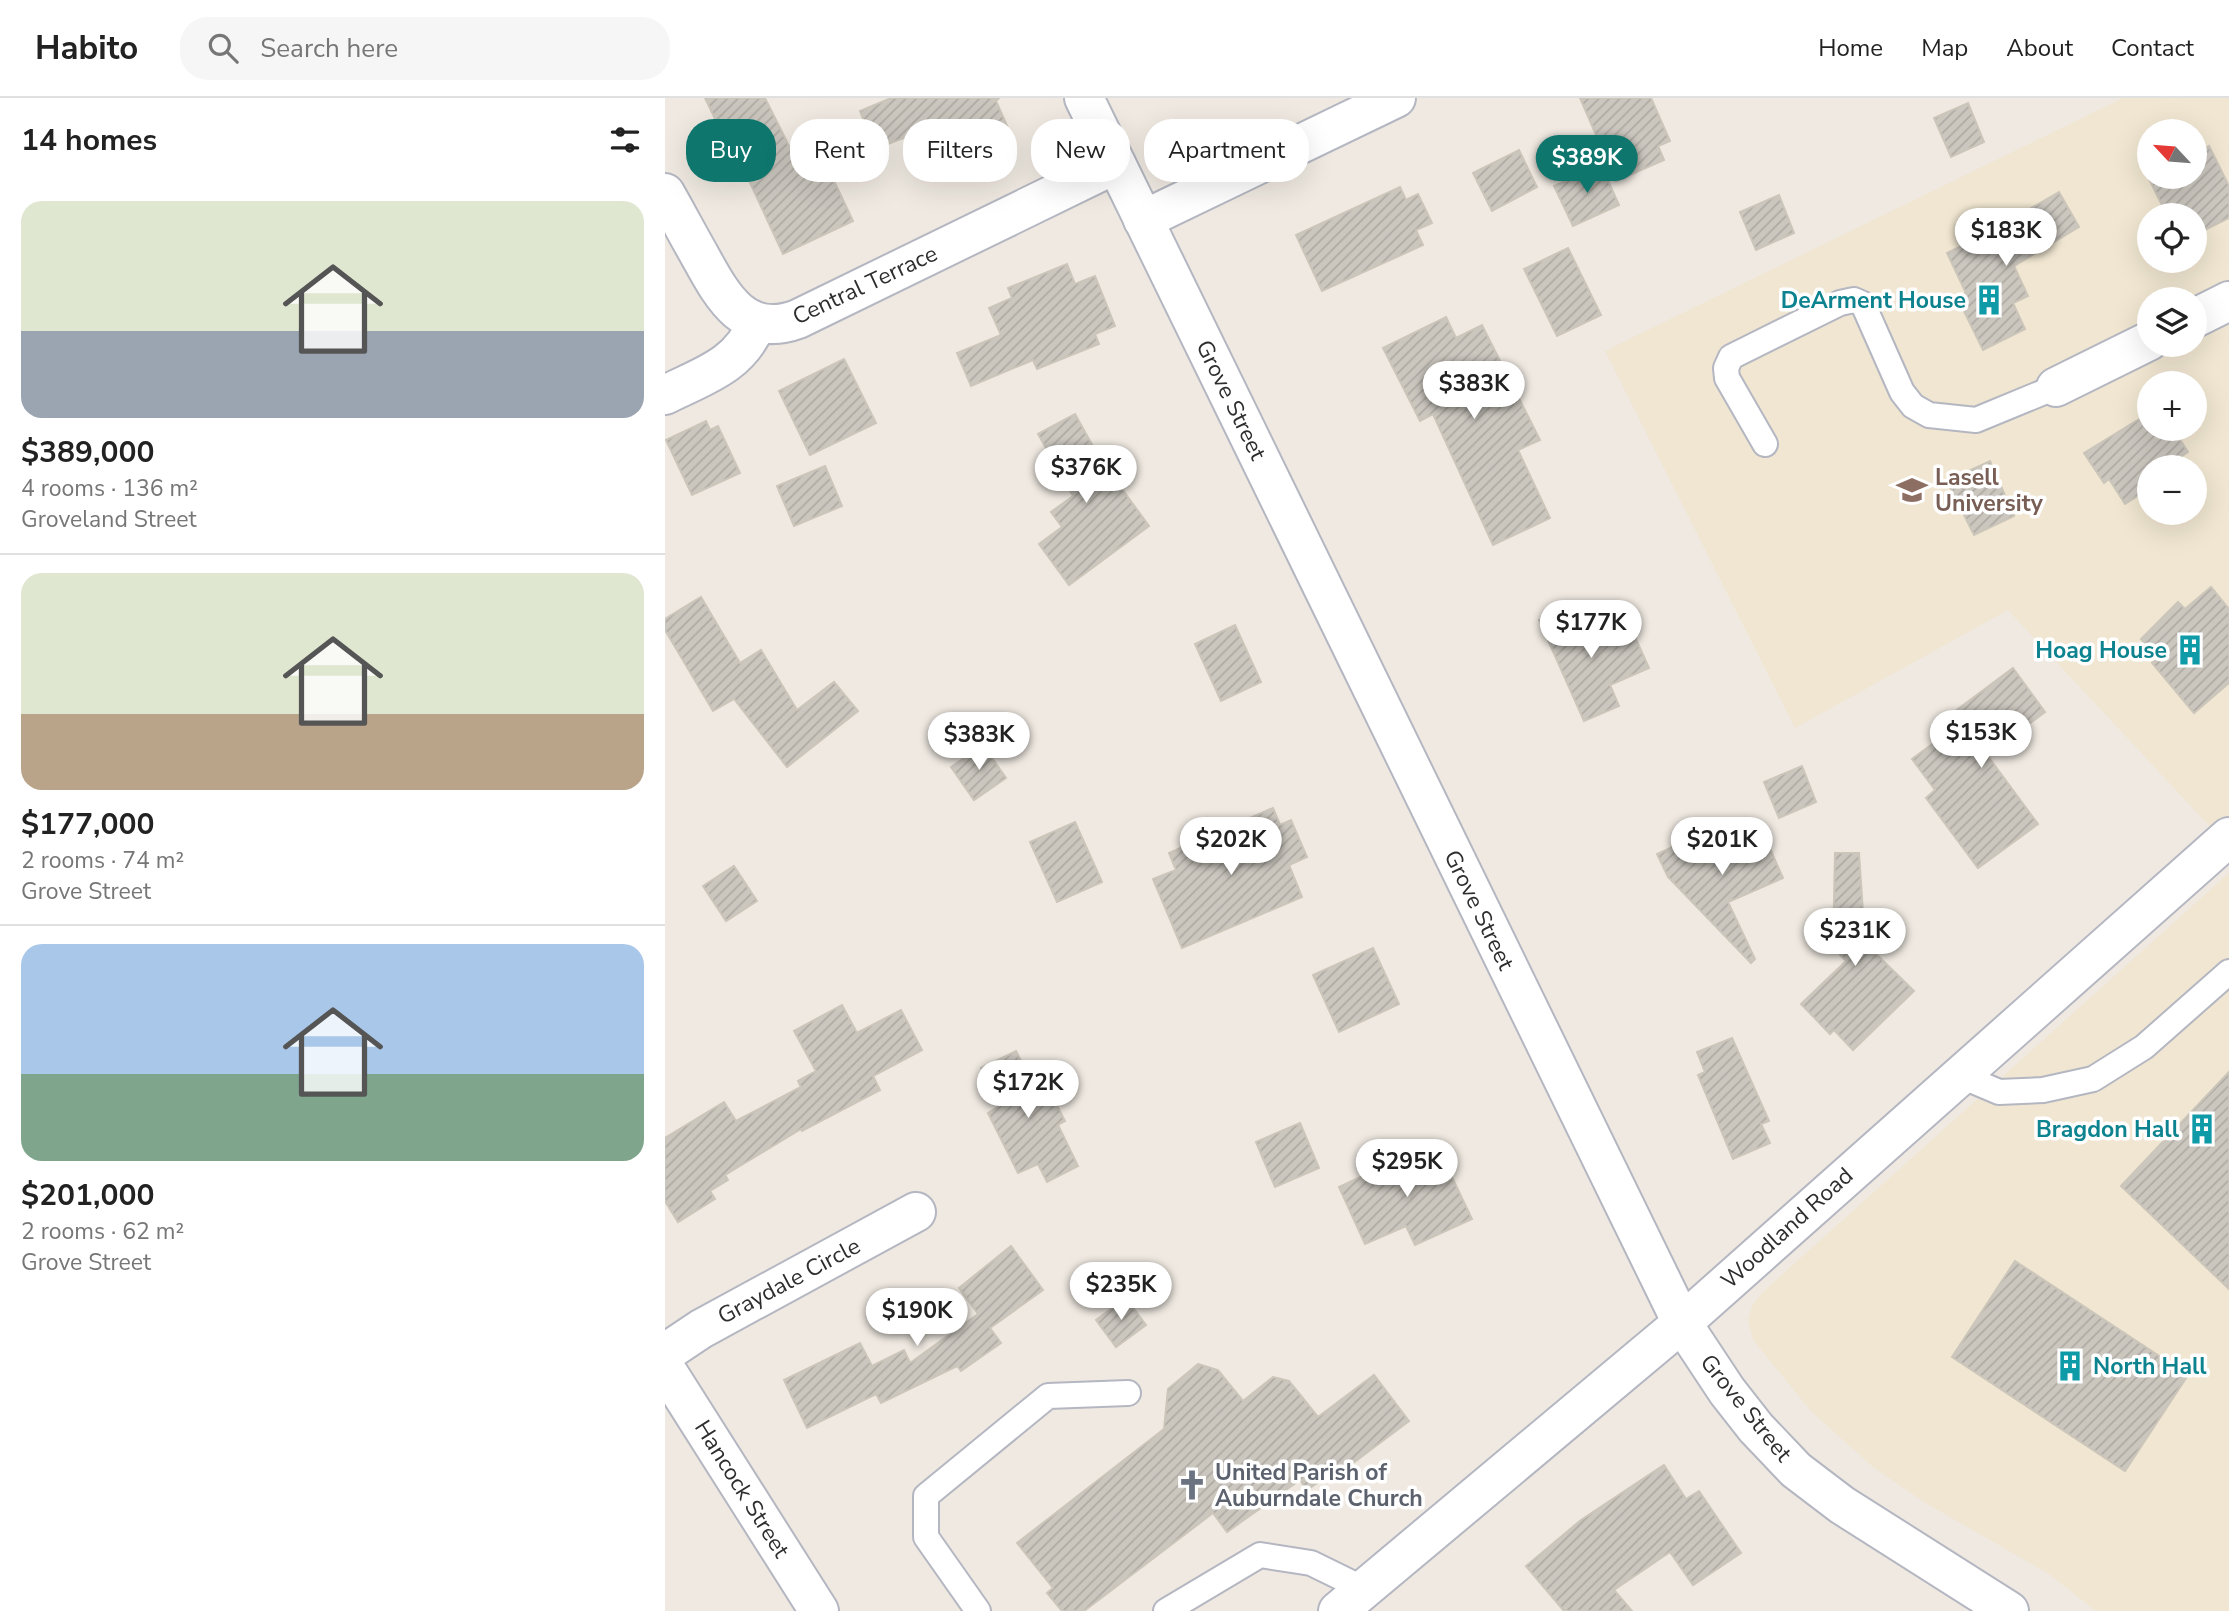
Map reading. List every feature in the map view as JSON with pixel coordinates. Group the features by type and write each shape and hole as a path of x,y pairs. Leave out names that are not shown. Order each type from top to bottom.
{"street":[{"name":"Grove Street","path":"1084,98 1094,119"},
{"path":"1143,220 1396,98"},
{"name":"Central Terrace","path":"757,323 773,325 798,319 1079,182"},
{"name":"Grove Street","path":"1125,182 1682,1323 1727,1391 1796,1469 1842,1505 2009,1611"},
{"path":"665,193 721,295 743,316 757,323 744,349 734,359 665,395"},
{"path":"2207,312 2229,301"},
{"path":"2056,387 2137,347"},
{"name":"Woodland Road","path":"1351,1600 1682,1323 2229,837"},
{"name":"Graydale Circle","path":"665,1353 701,1329 916,1212"},
{"name":"Hancock Street","path":"665,1368 820,1611"}],"lane":[{"path":"1765,444 1727,378 1726,368 1731,357 1840,303 1854,300 1863,304 1902,392 1913,406 1929,415 1976,421 2056,387"},
{"path":"1959,1075 1999,1092 2043,1090 2093,1079 2144,1047 2229,972"},
{"path":"978,1611 926,1537 926,1496 1048,1396 1128,1393"},
{"path":"1166,1611 1260,1555 1311,1563 1351,1600"}],"shaded area":[{"name":"Lasell University","path":"2123,98 2229,98 2229,847 2008,610 1795,728 1605,351"},
{"path":"2229,873 2229,1611 2096,1611 2049,1574 1924,1502 1873,1467 1811,1411 1753,1340 1748,1320 1752,1306 1764,1291"}],"building":[{"path":"705,98 765,98 776,119 715,119"},
{"path":"891,98 999,98 996,101 1004,119 903,119 903,138 889,144 889,119 863,119 860,111"},
{"path":"1580,98 1651,98 1670,141 1658,146 1664,160 1616,181"},
{"path":"1968,103 1984,142 1951,157 1934,118"},
{"path":"776,120 790,148 790,182 835,182 853,221 783,254 750,182 776,182"},
{"path":"2209,146 2229,186 2229,218 2207,229 2207,203 2161,203 2154,189 2207,189"},
{"path":"1519,150 1537,187 1492,211 1473,173"},
{"path":"1601,165 1619,205 1573,226 1554,186"},
{"path":"1400,187 1406,200 1418,194 1432,223 1416,230 1423,245 1322,291 1296,235"},
{"name":"DeArment House","path":"2059,192 2079,227 2014,266 2028,296 2013,303 2025,329 1983,350 1957,297 1966,293 1947,253 2022,217 2021,214"},
{"path":"1779,195 1794,233 1756,250 1740,212"},
{"path":"1568,248 1601,315 1557,336 1524,269"},
{"path":"1067,264 1075,284 1095,276 1115,326 1095,334 1099,344 1037,369 1033,360 971,386 957,353 1001,335 989,308 1012,298 1008,288"},
{"path":"1446,317 1456,338 1482,325 1540,440 1518,450 1550,518 1493,545 1433,414 1420,421 1383,348"},
{"path":"844,359 876,423 810,455 779,391"},
{"path":"1075,414 1100,459 1149,526 1069,585 1039,544 1062,527 1051,512 1073,496 1038,434"},
{"path":"2137,420 2137,441 2181,441 2188,452 2183,455 2137,455 2137,496 2125,504 2109,479 2104,483 2084,453"},
{"path":"706,421 710,430 718,426 740,473 692,495 666,440"},
{"path":"1990,461 2014,516 1974,535 1947,481"},
{"path":"825,466 842,506 794,526 777,486"},
{"name":"Hoag House","path":"2211,587 2229,609 2229,683 2194,713 2152,663 2158,658 2141,639 2178,602 2185,609"},
{"path":"701,597 740,663 761,650 797,710 834,682 858,711 787,767 734,699 713,711 665,630 665,619"},
{"path":"1577,602 1596,646 1632,630 1649,668 1610,685 1619,706 1584,721 1539,620"},
{"path":"1235,625 1261,682 1221,701 1195,644"},
{"path":"2013,668 2045,712 1987,755 2038,824 1978,868 1926,798 1935,790 1912,759 1961,723 1954,712"},
{"path":"983,745 1006,778 974,800 951,767"},
{"path":"1802,766 1816,802 1779,818 1764,782"},
{"path":"1273,808 1280,825 1291,820 1307,857 1289,865 1302,897 1182,948 1153,879 1176,870 1169,853"},
{"path":"1075,822 1102,882 1057,902 1030,842"},
{"path":"1760,826 1783,878 1728,902 1755,959 1751,963 1668,877 1657,854 1699,835 1706,850"},
{"path":"1835,853 1859,853 1865,943 1914,991 1853,1050 1834,1030 1830,1034 1801,1004 1846,961 1833,947"},
{"path":"734,866 757,901 726,921 703,886"},
{"path":"1373,948 1399,1004 1339,1032 1313,975"},
{"path":"842,1005 857,1033 901,1010 922,1050 873,1076 880,1090 802,1131 801,1129 725,1175 728,1180 710,1191 715,1199 678,1222 665,1201 665,1138 724,1102 736,1121 801,1087 798,1081 816,1071 794,1031"},
{"path":"1732,1038 1769,1121 1761,1124 1770,1143 1733,1159 1698,1075 1705,1072 1697,1052"},
{"path":"1016,1051 1035,1089 1046,1083 1065,1121 1058,1125 1078,1166 1047,1182 1038,1164 1018,1173 988,1113 999,1106 981,1068"},
{"name":"Bragdon Hall","path":"2229,1072 2229,1289 2121,1186"},
{"path":"1300,1123 1319,1168 1275,1187 1256,1142"},
{"path":"1423,1148 1425,1154 1438,1148 1472,1219 1415,1245 1406,1226 1365,1244 1339,1187"},
{"path":"1011,1246 1043,1290 990,1328 1001,1343 961,1371 957,1366 881,1403 876,1394 807,1428 784,1380 860,1343 872,1366 904,1350 910,1363 978,1314 959,1288"},
{"name":"North Hall","path":"2015,1261 2188,1375 2125,1471 1952,1357"},
{"path":"1126,1298 1146,1325 1116,1347 1096,1320"},
{"name":"United Parish of Auburndale Church","path":"1198,1364 1218,1370 1243,1401 1273,1377 1289,1381 1318,1417 1374,1375 1409,1421 1333,1478 1330,1474 1307,1490 1300,1480 1227,1532 1213,1513 1084,1611 1062,1611 1047,1593 1053,1588 1017,1543 1164,1429 1168,1389"},
{"path":"1664,1465 1686,1499 1699,1491 1741,1553 1693,1585 1670,1552 1614,1590 1632,1611 1564,1611 1526,1566 1581,1520"}],"place":[{"name":"DeArment House","path":"1989,300"},
{"name":"Lasell University","path":"1912,490"},
{"name":"Hoag House","path":"2190,650"},
{"name":"Bragdon Hall","path":"2202,1129"},
{"name":"North Hall","path":"2070,1366"},
{"name":"United Parish of Auburndale Church","path":"1192,1485"}]}
